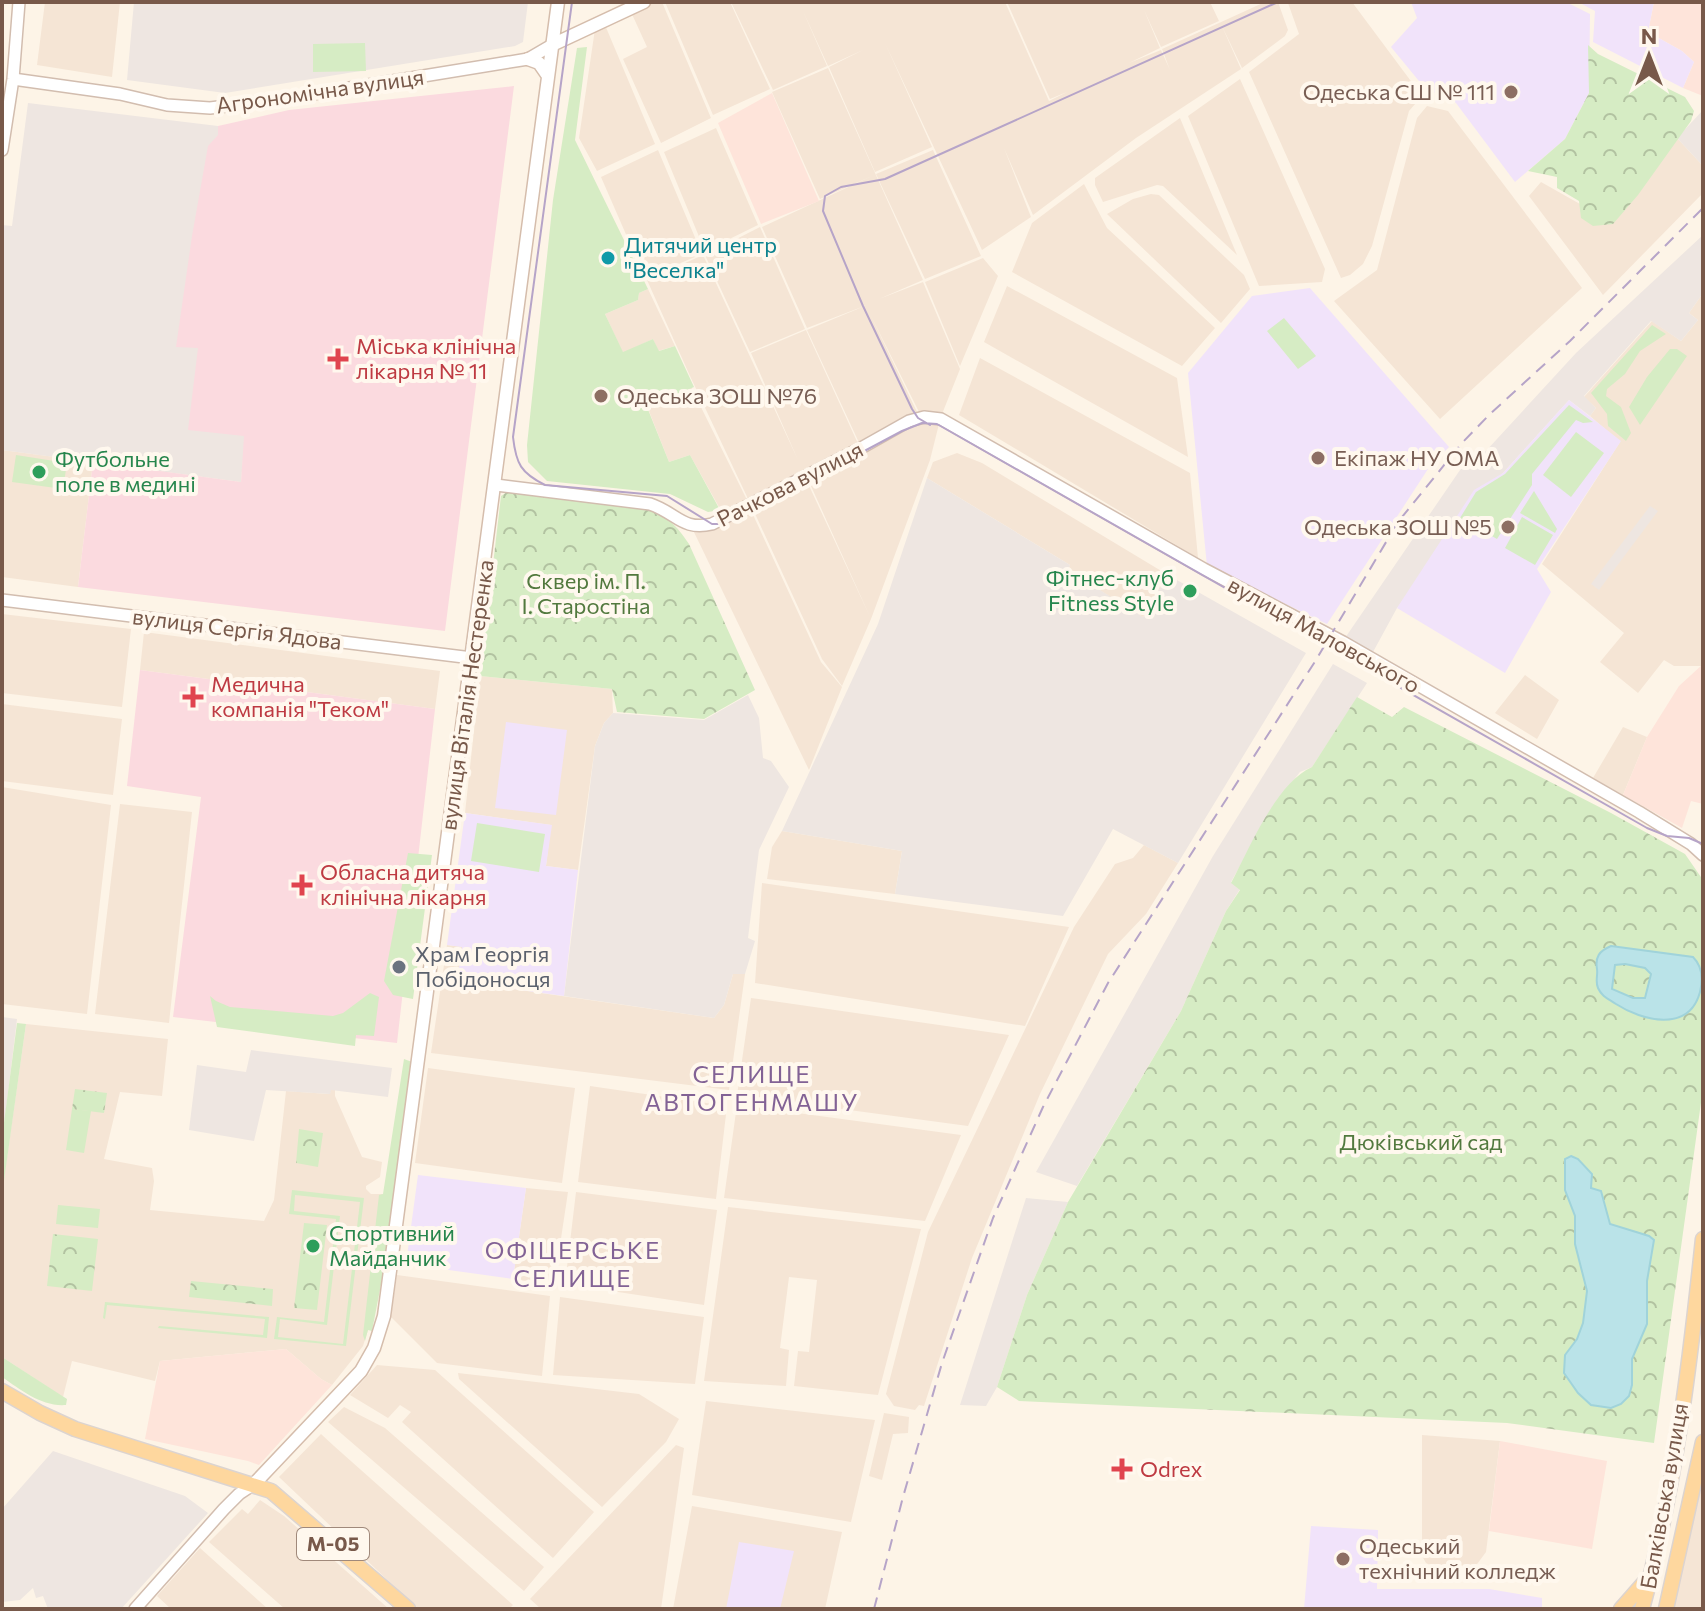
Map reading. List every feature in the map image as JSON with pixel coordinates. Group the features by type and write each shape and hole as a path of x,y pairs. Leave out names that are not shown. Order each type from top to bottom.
{"main road":[{"name":"вулиця Віталія Нестеренка","path":"254,1484 361,1371 374,1348 384,1316 558,2"},
{"path":"552,45 644,2"},
{"path":"528,59 539,63 548,76"},
{"name":"Балківська вулиця","path":"1642,1609 1673,1466 1703,1239"},
{"name":"М-05","path":"2,1391 40,1413 95,1437 254,1484 285,1500 408,1609"},
{"name":"Балківська вулиця","path":"1666,1609 1701,1467 1703,1442"},
{"path":"1621,1609 1652,1572"}],"street":[{"path":"2,150 13,79 19,2"},
{"name":"Агрономічна вулиця","path":"13,79 120,94 167,105 210,108 528,59 552,45"},
{"name":"Рачкова вулиця","path":"496,485 650,504 690,526 698,527 712,524 909,421 924,417 941,419"},
{"name":"вулиця Маловського","path":"941,419 1204,569 1348,645 1639,812 1691,844 1703,855"},
{"name":"вулиця Сергія Ядова","path":"2,600 472,658"},
{"path":"135,1609 224,1509 254,1484"}],"shaded area":[{"path":"45,2 120,2 112,77 37,65"},
{"path":"134,2 528,2 523,42 515,46 225,93 127,80"},
{"path":"650,2 662,2 711,118 661,143 623,59 647,47 631,12"},
{"path":"665,2 730,2 770,89 713,115"},
{"path":"731,2 1005,2 1049,101 1067,92 1050,99 1007,2 1210,2 1219,21 1161,47 1144,10 1160,48 1129,63 1161,50 1170,70 1162,49 1265,2 1278,2 1288,30 1285,36 1242,68 1221,24 1241,69 1136,138 1033,215 1004,148 1031,217 982,250 885,43 932,147 875,172 829,67 863,50 828,66 803,11 827,66 773,90"},
{"path":"1352,2 1422,96 1409,111 1372,246 1363,264 1341,278 1249,72 1299,34 1288,3"},
{"name":"Одеська СШ № 111","path":"1411,2 1566,2 1590,14 1589,93 1565,139 1515,182 1456,103 1443,94 1428,92 1391,47 1417,18"},
{"path":"1578,2 1654,2 1648,32 1682,51 1694,62 1683,88 1593,42 1595,11"},
{"path":"1654,2 1703,2 1703,96 1683,88 1694,62 1682,51 1648,32"},
{"path":"605,25 655,144 597,171 579,138 595,29"},
{"path":"828,68 923,280 879,299 923,282 960,369 940,419 921,416 870,314 919,416 861,447 807,330 867,305 807,328 762,227 872,176 820,199 772,92"},
{"path":"1240,79 1325,269 1322,282 1259,286 1188,116"},
{"name":"Міська клінічна лікарня № 11","path":"514,86 445,631 78,587 93,462 241,482 244,436 188,430 198,348 176,347 208,146 218,135 218,126 289,110"},
{"path":"772,93 819,201 761,224 718,123"},
{"path":"28,103 218,126 219,135 177,347 198,347 245,436 241,482 2,450 2,225 12,226"},
{"path":"1427,106 1448,111 1582,288 1440,419 1334,301 1377,270 1417,118"},
{"path":"1703,110 1703,166 1677,138"},
{"path":"1180,118 1237,255 1163,186 1157,185 1103,202 1095,185 1095,178"},
{"path":"716,128 758,225 705,251 664,152"},
{"path":"1677,138 1703,166 1703,193 1603,295 1529,196 1541,182 1603,217"},
{"path":"658,150 702,254 645,278 601,177"},
{"path":"933,150 981,256 925,279 876,174"},
{"path":"1084,184 1107,228 1215,328 1182,366 1012,272 1032,223"},
{"path":"1159,195 1244,275 1250,289 1221,323 1107,214 1133,199"},
{"path":"760,227 805,329 750,352 705,255"},
{"path":"1703,235 1703,293 1689,313 1698,320 1681,341 1651,321 1584,396 1596,408 1590,416 1569,400 1503,473 1397,608 1373,652 1345,638 1460,470 1485,452 1576,353"},
{"path":"703,255 798,460 751,353 806,330 860,448 910,421 940,420 930,460 871,619 806,475 750,503 690,376 647,280"},
{"path":"983,258 998,276 960,366 925,282"},
{"path":"1007,286 1177,378 1188,457 984,342"},
{"name":"Екіпаж НУ ОМА","path":"1310,288 1449,447 1428,469 1327,624 1207,566 1188,373 1252,296"},
{"path":"648,289 675,346 658,351 653,339 623,353 605,314 638,300 639,293"},
{"path":"1703,293 1703,666 1674,666 1664,660 1638,693 1600,662 1624,633 1542,564 1620,442 1590,416 1596,408 1584,397 1652,321 1681,341 1698,320 1689,313"},
{"path":"980,358 1190,473 1198,558 959,415"},
{"path":"691,387 749,504 724,516 690,455 669,462 647,406"},
{"name":"Одеська ЗОШ №5","path":"1569,400 1621,441 1537,569 1551,592 1505,673 1397,608 1474,490 1503,473"},
{"path":"2,450 93,462 78,587 2,577"},
{"path":"957,453 982,463 1168,575 1143,617 1067,570 1070,565 927,478 933,462"},
{"path":"805,477 871,619 842,686 822,659 751,505"},
{"path":"927,478 1070,565 1068,570 1143,617 1168,575 1306,653 1178,863 1113,829 1063,916 895,894 902,851 782,831 878,624"},
{"path":"749,506 821,662 842,687 809,770 692,528"},
{"path":"1650,506 1658,511 1599,590 1591,584"},
{"path":"2,614 131,629 122,707 2,693"},
{"path":"144,632 440,671 435,709 140,670"},
{"path":"1333,664 1367,683 1312,767 1300,772 1274,805 1231,882 1240,889 1226,911 1181,1011 1077,1186 1036,1172 1213,856"},
{"path":"1703,664 1703,804 1691,801 1682,828 1623,795 1647,737 1679,686"},
{"name":"Обласна дитяча клінічна лікарня","path":"140,670 435,709 397,1043 173,1017 201,797 127,786"},
{"path":"1525,675 1559,700 1537,739 1495,713"},
{"path":"480,676 612,689 613,713 604,723 595,746 578,870 546,866 551,825 465,813"},
{"path":"748,695 759,718 763,758 771,761 789,787 759,850 748,938 755,941 745,974 733,974 724,1005 714,1018 564,996 595,746 604,723 613,713 704,720"},
{"path":"2,704 122,719 113,795 2,781"},
{"path":"506,722 567,730 556,815 495,808"},
{"path":"1623,727 1647,737 1623,795 1593,778"},
{"path":"2,787 111,805 87,1014 2,1004"},
{"path":"120,804 192,812 169,1023 95,1014"},
{"path":"465,813 552,825 546,866 578,870 564,996 457,981 462,947 447,945"},
{"path":"782,831 902,851 895,894 767,879 772,847"},
{"path":"1144,845 1178,863 1146,914 1108,954 1040,1094 972,1258 924,1406 919,1405 915,1410 894,1406 886,1394 928,1232 1074,927 1115,864 1133,858"},
{"path":"762,883 1069,927 1025,1026 755,983"},
{"path":"447,945 462,947 458,981 714,1018 724,1005 733,974 745,974 729,1090 431,1053"},
{"path":"751,998 1009,1035 968,1126 737,1095"},
{"path":"2,1017 17,1019 2,1143"},
{"path":"26,1024 168,1039 162,1096 120,1092 104,1159 152,1168 154,1181 150,1210 264,1221 274,1200 286,1091 329,1094 330,1090 335,1090 362,1157 382,1162 380,1177 366,1189 371,1194 383,1194 368,1330 363,1346 332,1385 286,1349 160,1361 155,1381 72,1361 63,1397 2,1357 2,1192"},
{"path":"251,1050 392,1068 388,1097 331,1090 330,1094 266,1090 254,1141 189,1130 197,1065 246,1072"},
{"path":"428,1068 575,1088 562,1183 415,1163"},
{"path":"590,1086 727,1106 716,1199 578,1182"},
{"path":"737,1105 961,1135 925,1221 724,1198"},
{"path":"418,1175 526,1188 513,1279 406,1264"},
{"path":"526,1188 568,1192 554,1285 513,1279"},
{"path":"576,1192 717,1210 704,1305 565,1284"},
{"path":"1026,1198 1068,1202 1027,1295 997,1387 986,1406 960,1405"},
{"path":"728,1207 921,1229 878,1395 794,1386 798,1351 809,1352 817,1280 789,1277 780,1348 789,1350 786,1386 704,1381"},
{"path":"397,1275 550,1296 542,1376 437,1363 391,1317"},
{"path":"560,1297 704,1317 695,1384 553,1375"},
{"path":"286,1349 332,1385 259,1465 145,1439 160,1361"},
{"path":"377,1365 435,1370 594,1512 553,1558 402,1422 411,1412 400,1405 388,1418 350,1395"},
{"path":"458,1373 639,1394 679,1419 666,1442 602,1507 459,1379"},
{"path":"706,1401 875,1420 851,1522 692,1495"},
{"path":"344,1407 385,1428 544,1567 524,1591 328,1422"},
{"path":"884,1413 909,1417 908,1433 893,1434 882,1480 869,1476"},
{"path":"321,1434 513,1605 509,1609 418,1609 279,1477"},
{"path":"1422,1435 1500,1441 1486,1552 1469,1575 1436,1568 1426,1563 1422,1556"},
{"path":"1500,1441 1607,1461 1592,1549 1489,1531"},
{"path":"676,1445 684,1448 661,1609 541,1609 530,1599"},
{"path":"53,1451 185,1496 208,1513 121,1609 48,1609 43,1596 36,1598 33,1588 20,1600 2,1602 2,1509"},
{"path":"1703,1468 1703,1609 1667,1609"},
{"path":"260,1500 284,1516 389,1609 285,1609 209,1542 242,1509 248,1514"},
{"path":"692,1506 842,1532 825,1609 673,1609"},
{"name":"Одеський технічний колледж","path":"1311,1526 1378,1530 1377,1589 1489,1589 1542,1598 1542,1609 1304,1609"},
{"path":"739,1542 794,1551 780,1609 726,1609"},
{"path":"200,1548 268,1609 171,1609 157,1596"}],"green space":[{"path":"365,43 366,71 313,72 313,44"},
{"path":"1588,45 1598,54 1685,97 1694,111 1691,121 1638,195 1613,224 1593,226 1581,218 1579,201 1557,188 1557,177 1528,171 1565,139 1589,93"},
{"path":"587,47 575,140 648,289 639,293 638,300 605,314 623,352 653,339 659,351 675,346 694,387 647,407 669,462 690,455 720,510 708,512 670,494 547,481 528,462 527,445 553,200 577,48"},
{"path":"1284,318 1316,356 1298,369 1267,331"},
{"path":"1652,325 1666,334 1640,351 1625,374 1607,389 1606,396 1621,407 1631,433 1626,441 1608,426 1607,414 1591,393"},
{"path":"1670,349 1677,349 1687,356 1640,425 1629,407 1647,377"},
{"path":"1569,405 1593,422 1576,420 1532,474 1532,485 1497,539 1460,518 1476,492 1505,474"},
{"path":"1576,432 1604,453 1571,497 1543,475"},
{"name":"Футбольне поле в медині","path":"16,455 67,463 63,489 12,482"},
{"path":"1534,491 1557,529 1555,533 1520,513"},
{"name":"Сквер ім. П. І. Старостіна","path":"507,492 647,509 671,522 689,544 755,690 704,719 617,712 612,689 480,676 501,496"},
{"path":"1522,517 1553,535 1535,565 1505,548"},
{"name":"Дюківський сад","path":"1357,697 1392,717 1404,707 1611,813 1685,854 1703,880 1703,1088 1654,1443 1507,1423 1019,1401 997,1387 1027,1295 1068,1202 1181,1011 1226,911 1240,890 1231,883 1255,836 1287,787 1312,767"},
{"path":"477,823 545,834 539,872 471,861"},
{"path":"408,853 432,855 413,999 393,995 384,981"},
{"path":"370,993 379,997 374,1036 356,1035 355,1046 217,1027 210,996 230,1007 333,1016 343,1013"},
{"path":"17,1023 26,1024 2,1195 2,1138"},
{"path":"404,1059 412,1062 384,1269 372,1331 368,1330 365,1341 363,1335 379,1195 383,1194"},
{"path":"75,1089 107,1093 104,1113 72,1109"},
{"path":"72,1109 91,1111 84,1153 66,1150"},
{"path":"299,1129 323,1133 318,1167 296,1163"},
{"path":"292,1190 364,1198 346,1346 274,1339 277,1317 324,1322 336,1219 289,1214","holes":["295,1195 360,1202 343,1344 278,1337 280,1319 327,1325 340,1216 294,1211"]},
{"path":"58,1205 100,1209 98,1228 56,1224"},
{"path":"304,1223 327,1225 317,1310 294,1308"},
{"path":"53,1234 98,1239 92,1291 47,1286"},
{"path":"191,1281 273,1289 272,1306 189,1297"},
{"path":"105,1302 269,1317 267,1338 158,1328 263,1335 265,1319 107,1305 105,1319"},
{"path":"2,1357 67,1399 66,1405 40,1400 2,1377"}],"water":[{"path":"1611,946 1693,957 1702,978 1694,1005 1686,1014 1664,1020 1639,1015 1608,999 1597,985 1597,958","holes":["1615,965 1645,968 1651,974 1645,998 1633,998 1612,989"]},
{"path":"1571,1156 1592,1174 1591,1188 1601,1191 1610,1224 1654,1240 1647,1281 1647,1324 1632,1359 1632,1385 1629,1396 1611,1408 1591,1405 1564,1373 1565,1355 1577,1339 1583,1323 1587,1291 1575,1244 1575,1216 1565,1190 1565,1159"}],"tram line":[{"path":"572,2 513,437 518,461 530,476 545,485 667,496 712,524 718,524 902,431 922,423 937,424 1647,828 1703,844"},
{"path":"930,425 918,418 912,409 863,306 823,211 825,196 841,187 885,179 1278,2"}],"railway":[{"path":"874,1609 942,1363 993,1218 1043,1107 1108,983 1316,660 1398,522 1462,443 1490,414 1570,341 1703,208"}],"place":[{"name":"Одеська СШ № 111","path":"1511,92"},
{"name":"Дитячий центр \"Веселка\"","path":"608,258"},
{"name":"Міська клінічна лікарня № 11","path":"338,359"},
{"name":"Одеська ЗОШ №76","path":"601,396"},
{"name":"Екіпаж НУ ОМА","path":"1318,458"},
{"name":"Футбольне поле в медині","path":"39,472"},
{"name":"Одеська ЗОШ №5","path":"1508,527"},
{"name":"Фітнес-клуб Fitness Style","path":"1190,591"},
{"name":"Медична компанія \"Теком\"","path":"193,697"},
{"name":"Обласна дитяча клінічна лікарня","path":"302,885"},
{"name":"Храм Георгія Побідоносця","path":"399,967"},
{"name":"Спортивний Майданчик","path":"313,1246"},
{"name":"Odrex","path":"1122,1469"},
{"name":"Одеський технічний колледж","path":"1343,1559"}],"district":[{"name":"СЕЛИЩЕ АВТОГЕНМАШУ","path":"752,1089"},
{"name":"ОФІЦЕРСЬКЕ СЕЛИЩЕ","path":"573,1265"}]}
